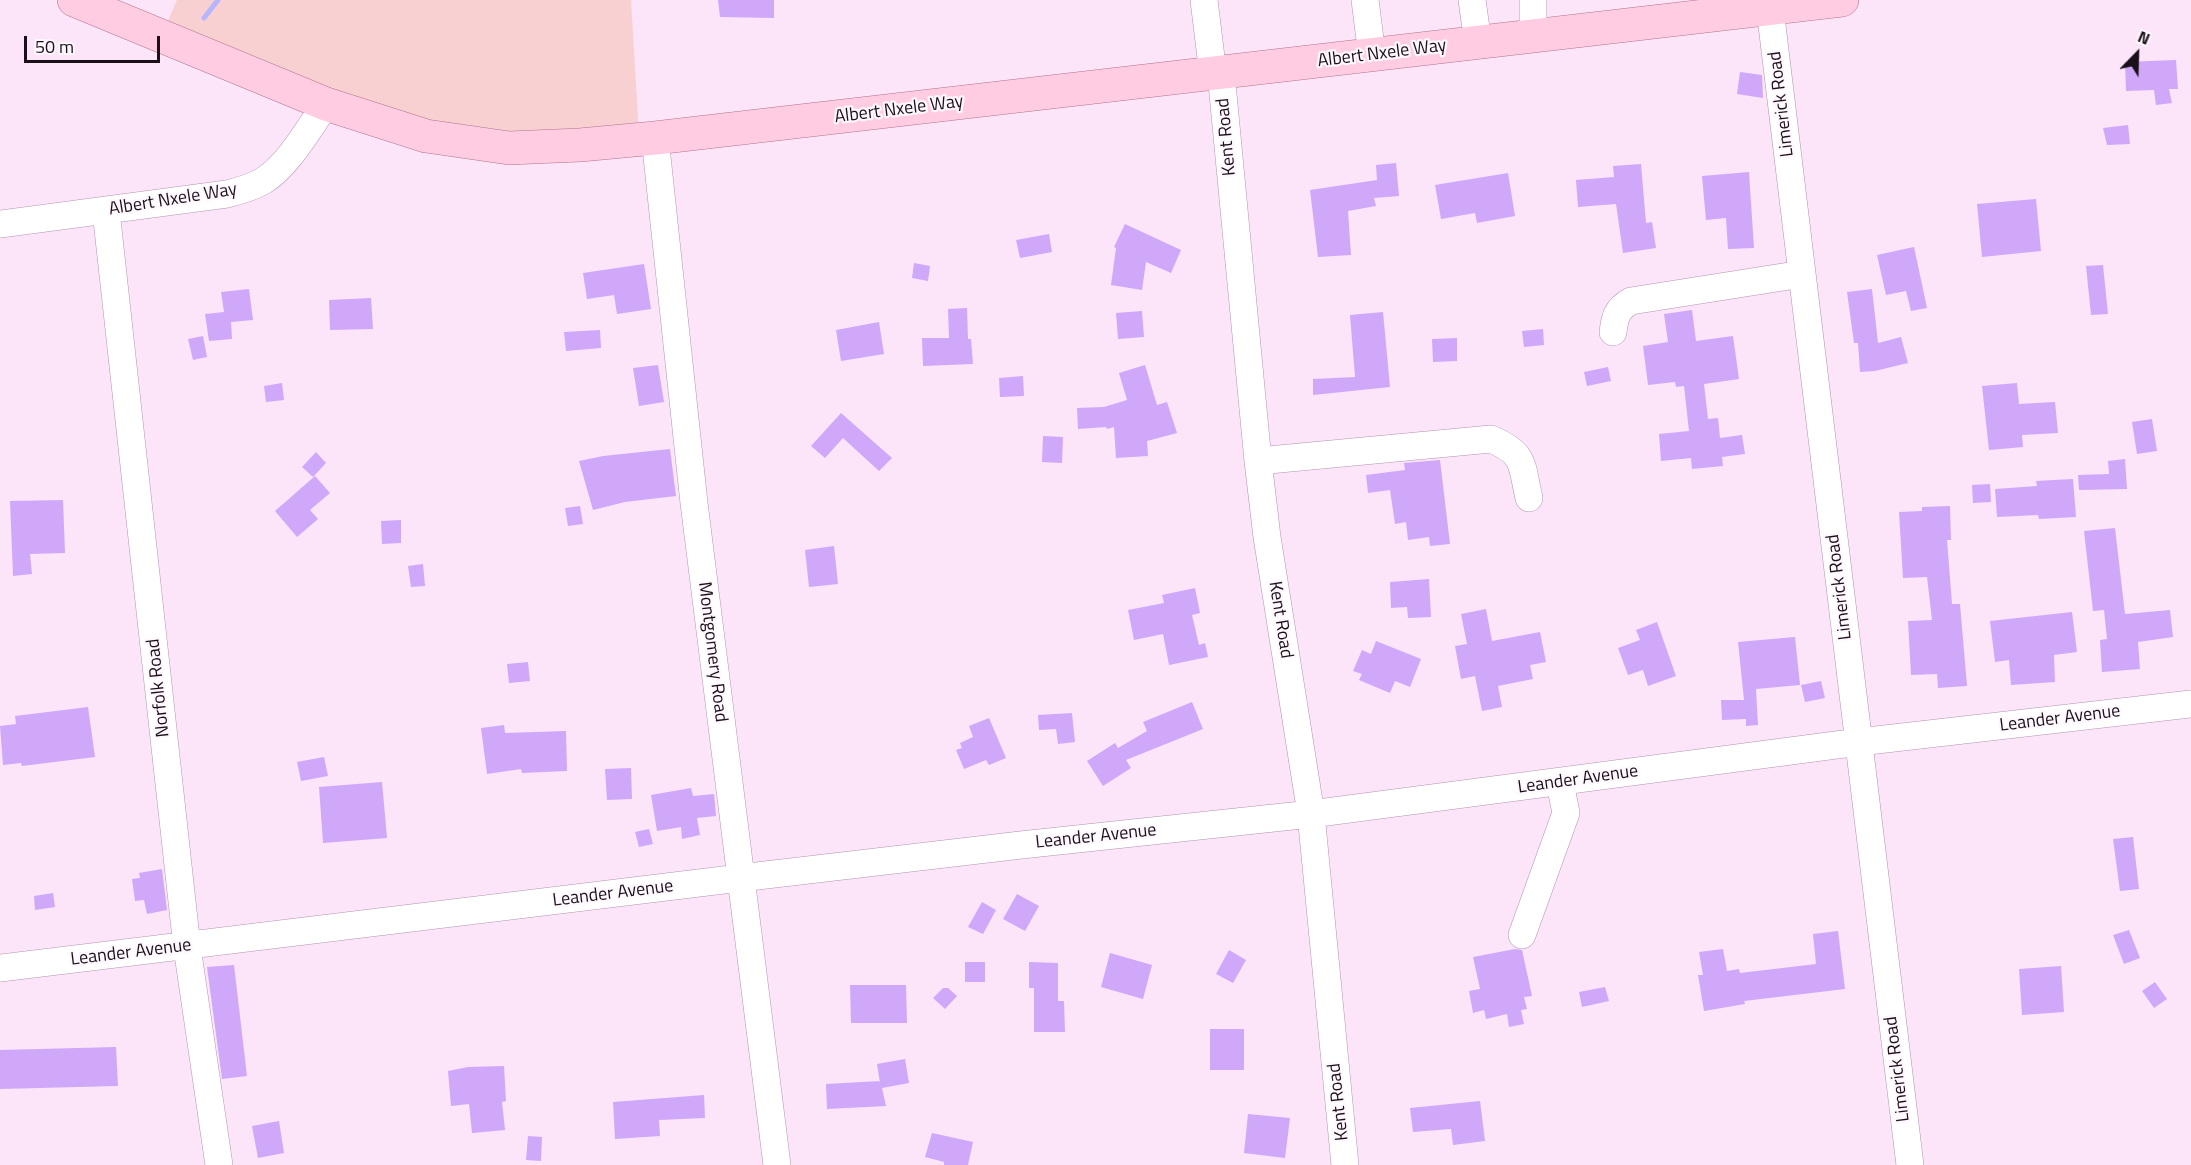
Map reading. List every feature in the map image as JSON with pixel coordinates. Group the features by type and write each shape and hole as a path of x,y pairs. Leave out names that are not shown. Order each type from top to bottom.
{"main road":[{"path":"74,0 326,104"},
{"name":"Albert Nxele Way","path":"326,104 426,136 509,148 580,146 1842,0"}],"street":[{"name":"Kent Road","path":"1204,0 1217,74 1267,537 1311,814 1345,1165"},
{"path":"1365,0 1372,55"},
{"path":"1472,0 1478,43"},
{"path":"1533,0 1533,36"},
{"name":"Limerick Road","path":"1770,9 1910,1165"},
{"name":"Albert Nxele Way","path":"0,224 227,194 250,188 265,180 278,169 326,104"},
{"name":"Montgomery Road","path":"655,138 694,503 777,1165"},
{"name":"Norfolk Road","path":"106,211 187,947 219,1165"},
{"path":"1613,332 1615,317 1620,308 1631,301 1802,274"},
{"path":"1258,461 1491,440 1506,446 1518,455 1529,498"},
{"name":"Leander Avenue","path":"0,969 740,878 1311,814 1859,742 2191,704"},
{"path":"1522,935 1566,813 1560,783"}],"shaded area":[{"path":"177,0 631,0 639,135 579,140 426,129 164,30"}],"building":[{"path":"718,0 774,0 774,18 720,17"},
{"path":"2176,60 2178,89 2169,89 2172,103 2156,105 2154,90 2126,91 2125,62"},
{"path":"1740,72 1762,75 1763,98 1737,94"},
{"path":"2128,125 2130,144 2107,145 2103,128"},
{"path":"1396,163 1399,196 1374,198 1376,206 1348,211 1351,255 1318,257 1310,190 1377,180 1376,165"},
{"path":"1641,164 1646,223 1652,222 1656,248 1623,253 1616,204 1578,207 1576,180 1614,177 1613,166"},
{"path":"1749,172 1754,248 1728,249 1726,218 1706,220 1702,176"},
{"path":"1508,173 1515,216 1477,223 1475,213 1441,219 1435,185"},
{"path":"2036,199 2041,251 1982,257 1977,204"},
{"path":"1125,224 1181,250 1171,273 1146,262 1142,290 1111,285 1116,248 1114,247"},
{"path":"1049,234 1052,252 1020,258 1016,240"},
{"path":"1914,247 1927,308 1911,311 1906,291 1886,295 1877,255"},
{"path":"914,263 930,266 928,281 912,278"},
{"path":"644,264 651,309 617,314 614,295 587,299 583,273"},
{"path":"2103,265 2108,314 2091,315 2086,266"},
{"path":"249,289 253,320 231,322 232,339 209,341 205,314 224,312 221,292"},
{"path":"1872,289 1878,343 1901,337 1908,363 1860,372 1858,343 1854,343 1847,292"},
{"path":"371,298 373,329 330,330 329,300"},
{"path":"967,308 968,339 971,339 973,364 923,366 922,338 949,338 948,309"},
{"path":"1692,310 1696,341 1733,336 1739,379 1704,384 1708,419 1718,418 1720,438 1742,435 1745,454 1722,457 1723,466 1692,469 1691,458 1661,461 1659,434 1689,431 1684,386 1676,387 1675,382 1648,385 1643,346 1668,342 1664,314"},
{"path":"1142,311 1144,337 1118,339 1116,313"},
{"path":"1383,312 1390,387 1313,395 1313,379 1355,377 1350,315"},
{"path":"879,322 884,354 841,361 836,330"},
{"path":"1543,329 1544,345 1524,347 1522,331"},
{"path":"600,330 601,348 566,351 564,332"},
{"path":"203,336 207,357 193,360 188,339"},
{"path":"1457,338 1457,361 1433,362 1432,339"},
{"path":"658,365 664,402 639,406 633,368"},
{"path":"1145,365 1157,405 1167,402 1177,433 1147,441 1148,456 1116,458 1114,427 1078,429 1077,408 1104,407 1127,400 1119,373"},
{"path":"1608,367 1611,381 1587,386 1584,372"},
{"path":"1023,376 1024,396 1000,397 999,378"},
{"path":"282,383 284,400 266,402 264,386"},
{"path":"2017,383 2019,404 2055,402 2058,433 2022,435 2023,447 1989,450 1982,386"},
{"path":"841,413 892,458 879,471 843,438 825,458 811,446"},
{"path":"2152,419 2157,451 2137,454 2132,422"},
{"path":"1043,436 1063,437 1062,463 1042,462"},
{"path":"670,449 676,496 625,502 593,510 579,461 603,456"},
{"path":"316,452 326,463 313,477 302,467"},
{"path":"2125,459 2127,489 2079,490 2078,475 2109,474 2108,461"},
{"path":"1440,460 1450,544 1430,546 1429,537 1408,540 1406,522 1395,524 1390,490 1368,493 1366,475 1405,470 1404,463"},
{"path":"315,476 330,493 310,510 318,519 297,537 275,511"},
{"path":"2073,479 2076,517 2039,519 2038,515 1997,517 1995,489 2037,486 2036,481"},
{"path":"1990,484 1991,502 1973,503 1972,485"},
{"path":"63,500 65,553 30,554 32,574 13,576 10,501"},
{"path":"580,506 583,524 568,526 565,508"},
{"path":"1950,506 1951,540 1947,540 1952,604 1960,604 1967,686 1938,688 1937,674 1911,675 1908,621 1932,620 1927,577 1903,578 1899,512 1922,511 1922,507"},
{"path":"401,520 401,543 382,544 381,521"},
{"path":"2115,528 2125,614 2170,610 2173,637 2138,642 2140,669 2102,672 2100,640 2107,639 2104,610 2093,611 2084,531"},
{"path":"834,546 838,584 809,587 805,550"},
{"path":"423,564 425,586 411,587 408,566"},
{"path":"1429,579 1431,617 1408,618 1407,607 1391,608 1390,582"},
{"path":"1195,588 1200,613 1192,615 1199,645 1205,643 1208,657 1169,665 1163,634 1134,640 1128,610 1164,603 1162,595"},
{"path":"1486,609 1492,641 1540,632 1546,662 1530,665 1533,679 1498,686 1502,707 1482,711 1475,676 1461,679 1455,646 1467,644 1461,614"},
{"path":"2072,612 2077,652 2054,655 2055,682 2011,685 2009,660 1995,662 1990,621"},
{"path":"1657,622 1676,676 1648,686 1643,670 1628,675 1618,648 1640,640 1636,630"},
{"path":"1795,637 1800,685 1756,689 1758,725 1746,726 1746,719 1722,720 1721,700 1744,700 1738,642"},
{"path":"1376,641 1421,659 1410,687 1395,681 1390,693 1359,680 1362,674 1353,671 1362,650 1371,654"},
{"path":"528,662 530,681 509,683 507,664"},
{"path":"1821,681 1825,698 1805,702 1801,685"},
{"path":"1192,702 1203,729 1126,760 1131,768 1103,786 1087,761 1115,743 1118,748 1147,731 1143,722"},
{"path":"88,707 95,757 22,766 21,763 3,765 0,726 16,724 15,716"},
{"path":"1072,713 1075,742 1058,744 1056,729 1039,730 1038,715"},
{"path":"989,718 1006,758 989,765 986,760 964,769 956,750 962,748 960,743 973,737 969,726"},
{"path":"504,725 505,733 566,731 567,771 522,773 521,769 487,774 481,728"},
{"path":"324,757 328,776 301,781 297,762"},
{"path":"631,768 632,799 607,800 605,769"},
{"path":"382,782 387,838 323,843 319,787"},
{"path":"691,788 693,796 714,794 716,816 697,818 700,835 682,839 681,827 657,831 651,795"},
{"path":"649,829 653,844 639,847 635,832"},
{"path":"2133,837 2139,889 2120,891 2113,839"},
{"path":"162,869 167,910 147,914 144,900 135,901 132,879 140,878 139,873"},
{"path":"53,893 55,907 35,910 34,896"},
{"path":"1017,894 1039,906 1025,931 1003,919"},
{"path":"982,902 996,910 983,934 968,927"},
{"path":"2129,930 2140,958 2124,964 2113,935"},
{"path":"1838,931 1845,989 1744,1001 1745,1004 1704,1011 1698,975 1703,975 1699,952 1723,949 1727,971 1739,969 1740,973 1816,964 1813,934"},
{"path":"1515,949 1522,950 1532,996 1524,997 1527,1009 1521,1010 1524,1024 1509,1027 1507,1014 1486,1019 1484,1010 1473,1013 1469,991 1480,989 1473,957"},
{"path":"1229,950 1246,960 1233,983 1216,974"},
{"path":"1110,953 1152,965 1143,999 1101,987"},
{"path":"965,962 985,962 985,982 965,982"},
{"path":"1029,962 1058,963 1058,1001 1064,1001 1065,1032 1034,1032 1034,988 1029,988"},
{"path":"234,965 247,1076 222,1079 207,967"},
{"path":"2061,966 2064,1012 2022,1015 2019,969"},
{"path":"2155,982 2167,999 2154,1008 2142,991"},
{"path":"850,985 906,985 907,1023 851,1023"},
{"path":"1605,987 1609,1001 1582,1007 1579,992"},
{"path":"943,988 948,988 957,996 945,1009 933,998"},
{"path":"1210,1029 1244,1029 1244,1070 1210,1070"},
{"path":"116,1047 118,1086 0,1089 0,1050"},
{"path":"905,1059 909,1083 882,1088 886,1106 827,1109 826,1084 880,1081 877,1064"},
{"path":"504,1066 506,1101 502,1102 505,1130 472,1133 469,1104 451,1106 448,1071 468,1067"},
{"path":"704,1095 705,1118 659,1120 660,1136 615,1139 613,1102"},
{"path":"1480,1101 1485,1141 1453,1145 1451,1129 1413,1132 1410,1108"},
{"path":"1248,1114 1290,1118 1285,1158 1244,1153"},
{"path":"279,1121 284,1153 258,1158 252,1126"},
{"path":"932,1133 973,1142 968,1165 944,1165 944,1162 925,1157"},
{"path":"528,1136 542,1137 541,1161 526,1160"}],"waterway":[{"path":"204,18 218,0"}]}
